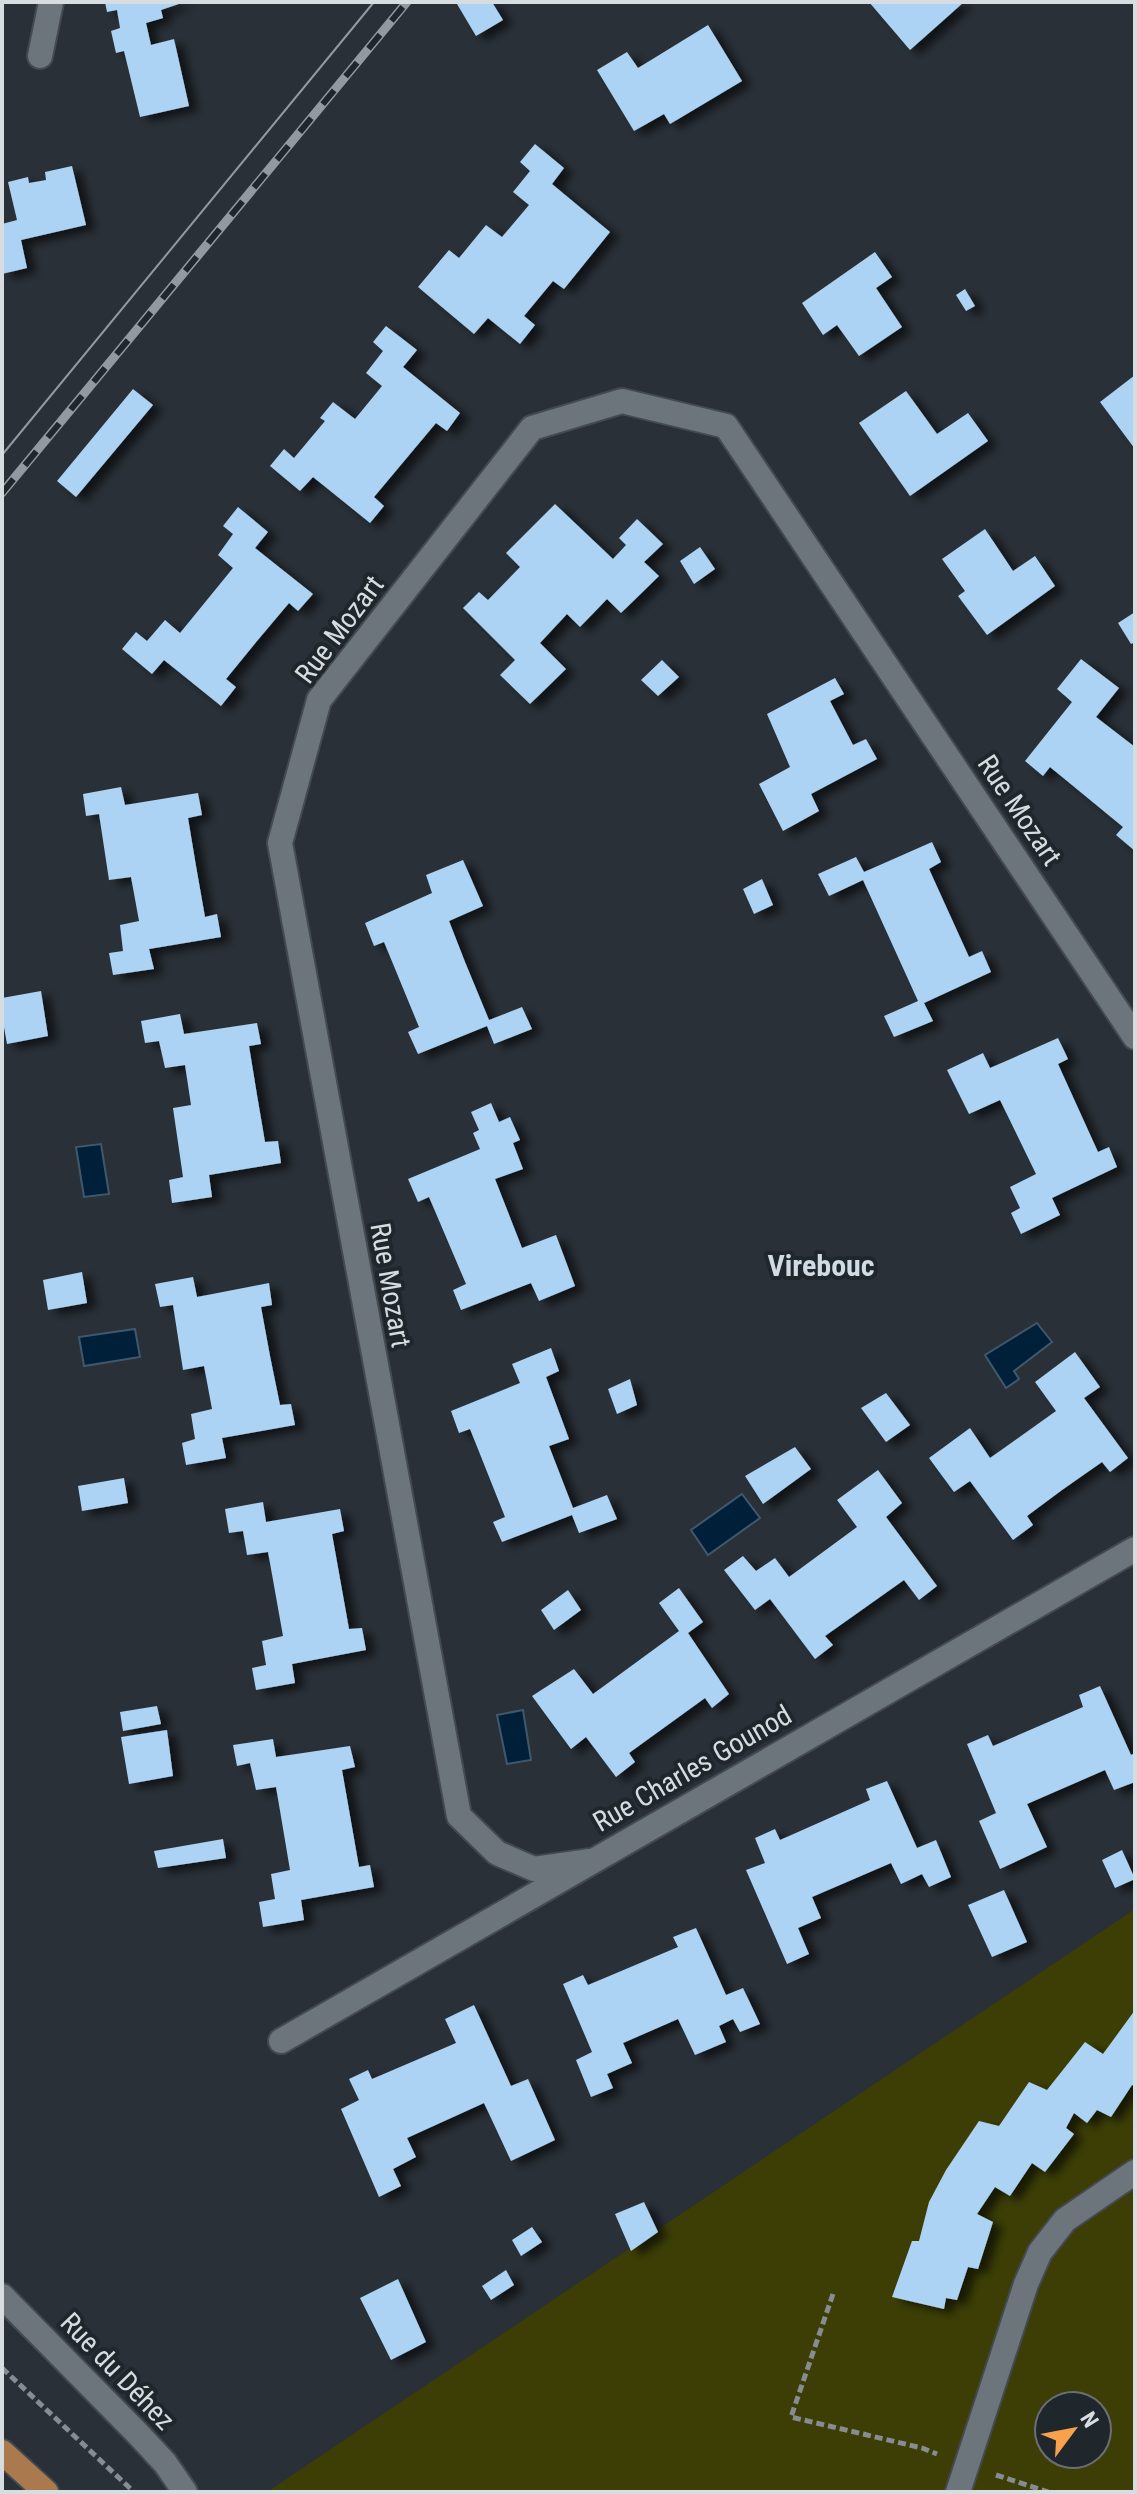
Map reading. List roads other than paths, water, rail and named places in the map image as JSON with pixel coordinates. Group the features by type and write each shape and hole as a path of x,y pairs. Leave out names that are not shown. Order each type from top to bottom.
{"main road":[{"path":"2,2452 46,2492"}],"street":[{"path":"40,56 51,2"},
{"name":"Rue Mozart","path":"590,1861 534,1869 497,1853 459,1816 280,843 319,700 532,428 622,401 726,426 1135,1037"},
{"name":"Rue Charles Gounod","path":"281,2041 1135,1549"},
{"path":"958,2492 1026,2284 1040,2252 1065,2220 1135,2172"},
{"name":"Rue du Déhez","path":"2,2296 148,2444 185,2492"}],"water":[{"path":"101,1144 109,1194 84,1197 76,1147"},
{"path":"1037,1323 1052,1342 1014,1371 1019,1379 1006,1388 985,1355"},
{"path":"135,1329 140,1357 84,1366 79,1337"},
{"path":"742,1494 760,1518 708,1555 691,1530"},
{"path":"523,1710 531,1760 507,1764 497,1715"}],"tram line":[{"path":"2,455 374,2"}],"railway":[{"path":"2,493 407,2"}],"district":[{"name":"Virebouc","path":"821,1266"}]}
